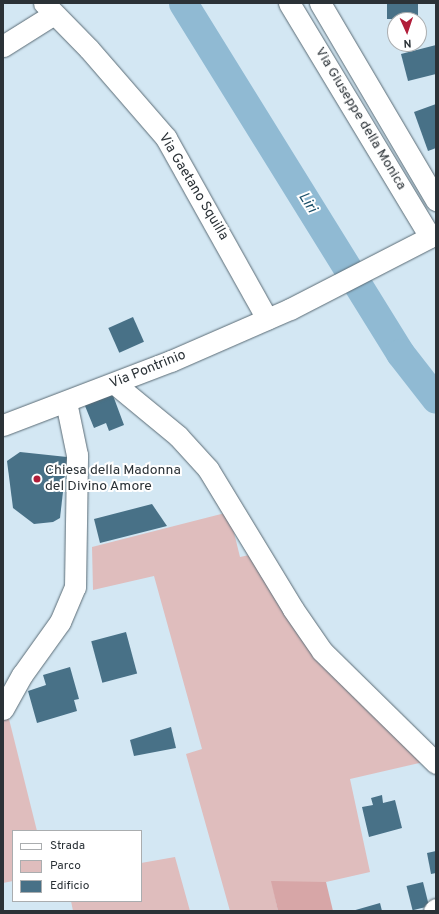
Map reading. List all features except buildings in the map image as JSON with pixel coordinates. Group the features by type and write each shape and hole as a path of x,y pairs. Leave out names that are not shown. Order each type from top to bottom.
{"street":[{"name":"Via Giuseppe della Monica","path":"289,3 433,235"},
{"name":"Via Giuseppe della Monica","path":"320,3 436,200"},
{"path":"3,46 49,8"},
{"name":"Via Gaetano Squilla","path":"49,8 89,49 166,138 268,319"},
{"name":"Via Pontrinio","path":"3,425 115,384 268,319 290,309 393,254 433,235"},
{"path":"115,384 178,436 208,469 292,609 322,651 436,763"},
{"path":"3,709 22,675 60,622 75,587 77,455 66,402"}],"green space":[{"path":"229,512 240,557 254,554 428,761 350,779 370,872 326,882 272,882 278,911 230,911 186,754 202,749 154,576 93,590 92,547"},
{"path":"7,711 37,830 12,830 12,881 3,883 3,719"},
{"path":"175,857 190,911 73,911 71,902 142,902 142,863"}],"shaded area":[{"path":"271,881 326,882 333,911 278,911"}],"waterway":[{"name":"Liri","path":"183,3 400,353 436,399"}],"place":[{"name":"Chiesa della Madonna del Divino Amore","path":"37,479"}]}
